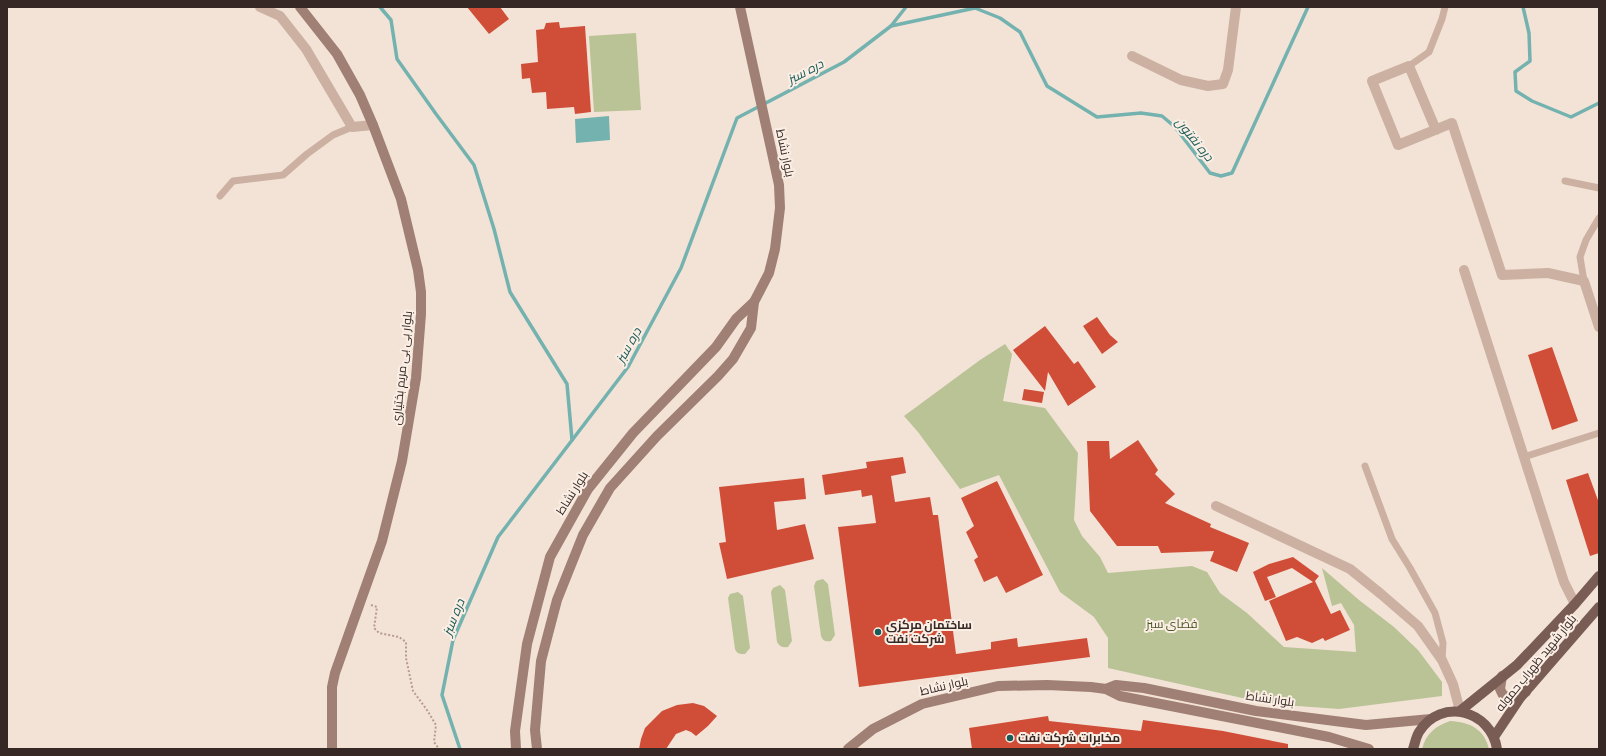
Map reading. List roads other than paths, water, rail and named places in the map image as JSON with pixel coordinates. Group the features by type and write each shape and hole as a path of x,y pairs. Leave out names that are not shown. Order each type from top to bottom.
{"main road":[{"name":"بلوار بی بی مریم بختیاری","path":"300,7 337,54 360,96 373,125 401,199 418,270 421,292 421,314 416,378 402,461 382,541 339,657 335,673 332,686 332,749"},
{"name":"بلوار نشاط","path":"516,749 515,731 527,644 550,556 588,489 633,433 716,347 736,319 754,302 769,273 775,249 780,208 779,185 740,7"},
{"name":"بلوار نشاط","path":"537,749 535,730 541,661 557,600 583,535 610,488 656,436 718,376 733,359 751,328 754,302"},
{"name":"بلوار شهید ظهراب حموله","path":"1460,711 1517,664 1575,604 1599,576"},
{"name":"بلوار شهید ظهراب حموله","path":"1494,737 1526,692 1595,617 1599,607"},
{"path":"1502,676 1500,689 1503,696 1514,698 1526,692"},
{"name":"بلوار نشاط","path":"848,749 873,729 922,704 998,686 1047,685 1106,689 1120,696 1329,737 1369,749"},
{"name":"بلوار نشاط","path":"1106,689 1116,685 1144,688 1256,711 1366,725 1431,719"},
{"path":"1413,749 1418,733 1431,719 1440,714 1460,711 1480,720 1488,727 1494,737 1497,749"}],"street":[{"path":"260,7 280,16 306,49 352,127 373,125"},
{"path":"1132,56 1181,80 1208,86 1223,84 1228,70 1236,7"},
{"path":"1436,130 1409,66 1372,81 1398,145 1436,130 1452,123 1502,275 1548,273 1584,281 1599,327"},
{"path":"1464,270 1564,582 1575,604"},
{"path":"1216,506 1350,569 1418,626 1442,660 1453,684 1460,711"}],"lane":[{"path":"1409,66 1429,52 1442,20 1445,7"},
{"path":"220,196 233,181 283,175 307,154 333,135 352,127"},
{"path":"1565,181 1599,188"},
{"path":"1584,281 1580,257 1586,240 1599,218"},
{"path":"1524,457 1599,433"},
{"path":"1365,466 1392,539 1435,613 1443,643 1442,660"}],"water":[{"path":"609,116 610,140 576,143 575,119"}],"waterway":[{"path":"380,7 391,20 397,59 474,165 494,229 510,292 567,384 572,440"},
{"name":"دره سبز","path":"460,749 442,695 453,640 498,537 628,367 681,268 737,118 844,62 891,26 906,7"},
{"name":"دره نفتون","path":"891,26 975,8 1000,18 1020,32 1047,86 1097,117 1141,113 1162,116 1175,127 1210,173 1221,176 1232,173 1308,7"},
{"name":"دره نفتون","path":"1523,7 1529,33 1530,61 1515,72 1516,91 1532,101 1571,117 1599,103"}],"place":[{"name":"ساختمان مرکزی شرکت نفت","path":"878,632"},
{"name":"مخابرات شرکت نفت","path":"1010,738"}],"park label":[{"name":"فضای سبز","path":"1172,624"}]}
